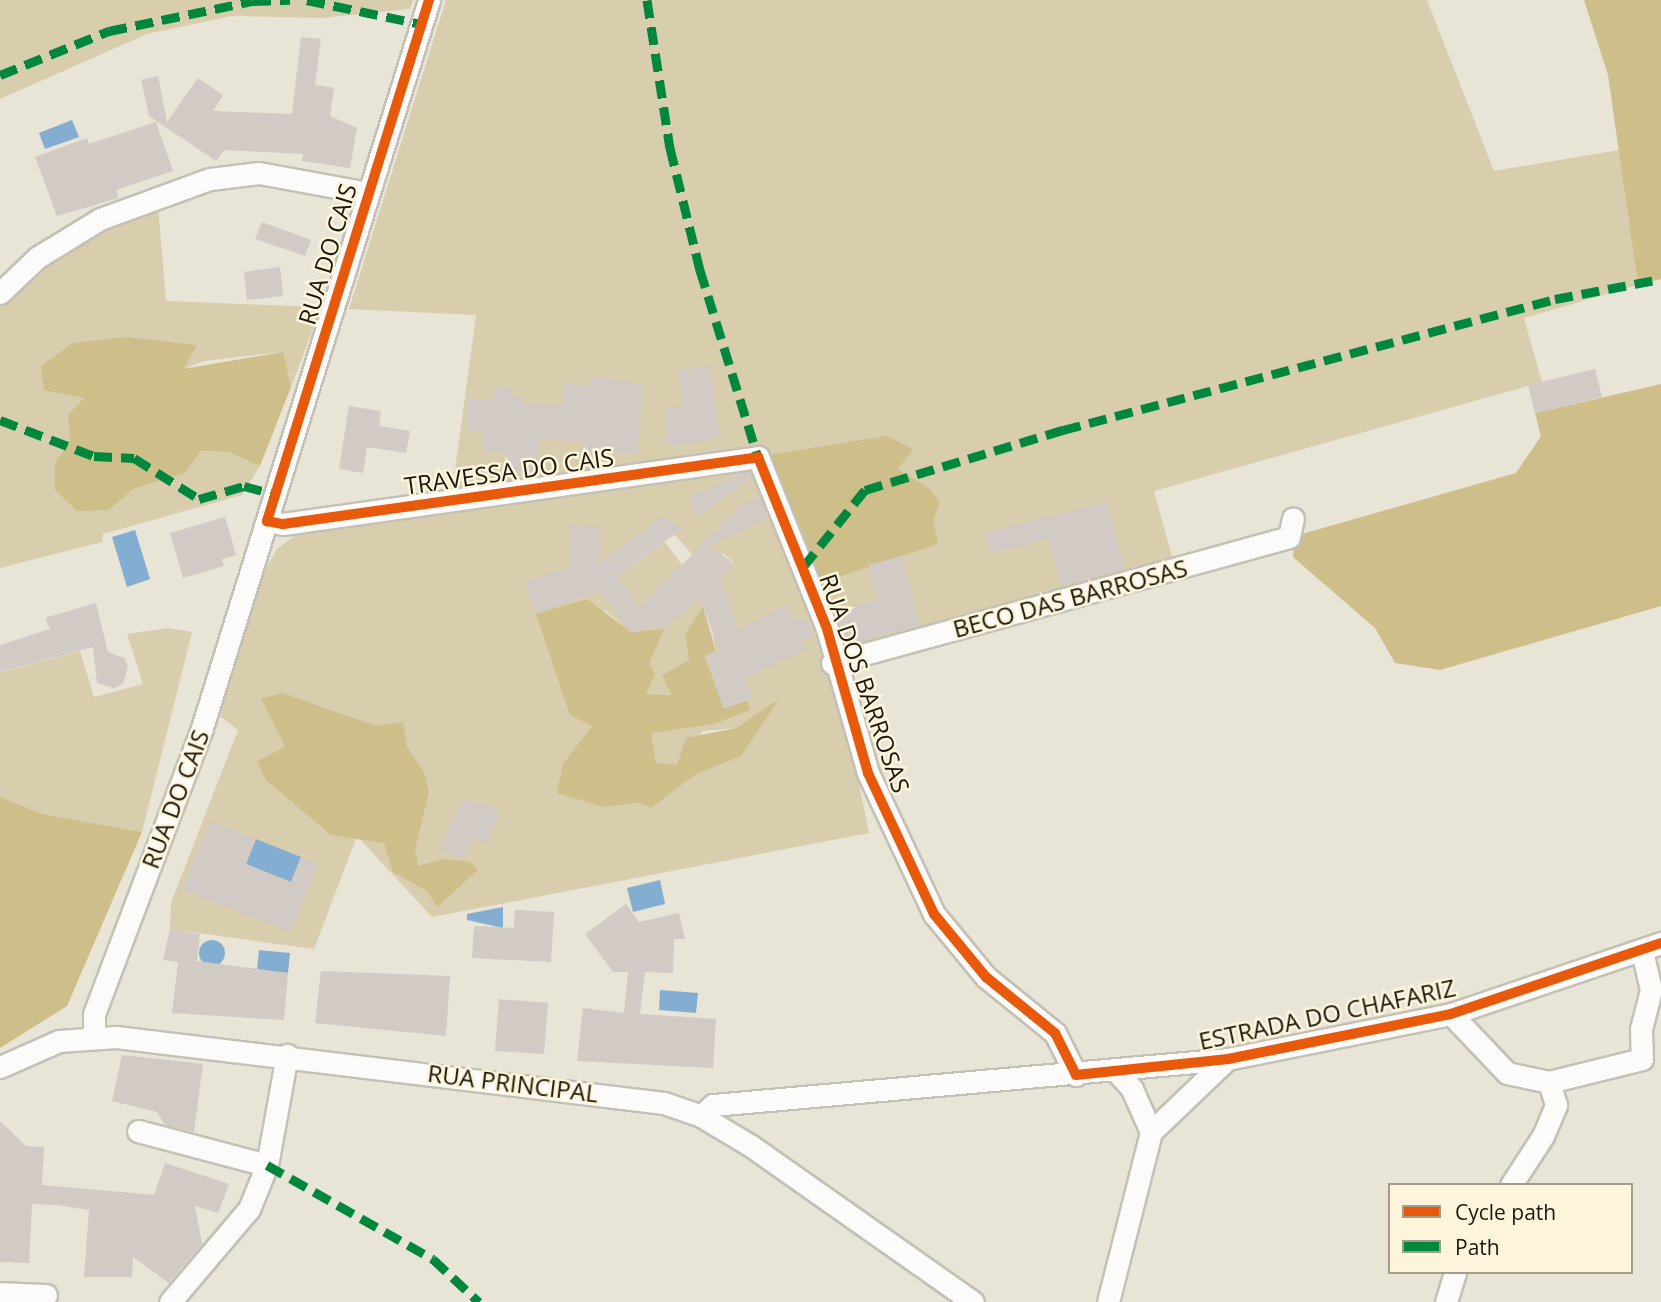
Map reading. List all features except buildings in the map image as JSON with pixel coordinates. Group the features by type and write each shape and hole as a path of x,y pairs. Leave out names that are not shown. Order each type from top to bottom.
{"street":[{"name":"RUA DO CAIS","path":"94,1035 94,1014 202,728 429,0"},
{"path":"0,293 38,257 100,219 210,179 259,173 368,194"},
{"name":"TRAVESSA DO CAIS","path":"267,521 283,524 758,457"},
{"name":"RUA DOS BARROSAS","path":"758,457 827,629 832,663 868,773 934,914 986,977 1055,1033 1076,1075"},
{"name":"BECO DAS BARROSAS","path":"832,663 1289,537 1293,518"},
{"path":"1451,1014 1507,1073 1549,1082 1642,1059 1641,1029 1651,990 1652,948"},
{"name":"ESTRADA DO CHAFARIZ","path":"701,1116 713,1104 1116,1072 1227,1059 1451,1014 1652,948"},
{"name":"RUA PRINCIPAL","path":"0,1067 59,1041 94,1035 287,1055 626,1097 701,1116 973,1302"},
{"path":"170,1302 249,1209 267,1165 287,1055"},
{"path":"1108,1302 1151,1132 1227,1059"},
{"path":"1116,1072 1132,1089 1151,1132"},
{"path":"1512,1183 1544,1136 1556,1105 1549,1082"},
{"path":"138,1131 267,1165"},
{"path":"1446,1302 1454,1274"},
{"path":"0,1293 46,1295"}],"shaded area":[{"path":"0,0 413,0 410,9 322,18 232,16 147,34 0,99"},
{"path":"446,0 1427,0 1494,171 1619,150 1638,285 1524,318 1542,382 1154,491 1173,560 834,663 869,833 432,917 357,836 314,949 170,929 171,903 238,730 220,716 261,577 277,549 300,532 451,500 476,315 349,309","holes":["674,534 706,570 723,553 734,563 664,629 645,602 682,565 665,542 628,569 615,552","703,606 737,628 713,636 716,652 738,644 750,710 715,724 650,733 656,763 677,766 703,731 736,728 778,700 651,808 639,803 603,807 583,738 592,726 604,609 631,633 649,664 645,694 673,695 662,675 689,660 685,635"]},
{"path":"1584,0 1661,0 1661,279 1638,285 1608,75"},
{"path":"157,195 166,301 321,307 291,387 282,352 204,361 182,370 196,345 166,343 84,398 69,415 70,439 55,464 109,510 133,489 185,473 201,451 230,452 260,466 242,495 103,534 102,542 0,568 0,293"},
{"path":"125,337 197,345 183,369 283,352 291,387 260,466 229,452 201,451 185,473 133,489 109,510 77,511 55,490 55,464 70,439 68,415 84,398 44,390 41,366 73,343"},
{"path":"1661,384 1661,606 1440,670 1395,663 1375,628 1293,557 1295,536 1516,473 1541,436 1535,413"},
{"path":"886,436 913,449 898,469 929,488 940,502 933,520 938,544 811,586 758,457"},
{"path":"587,599 631,632 664,629 649,664 655,674 646,694 672,695 662,675 689,660 685,635 703,606 716,652 705,656 724,708 748,700 750,710 715,724 651,733 656,763 677,765 686,738 736,728 779,699 741,756 696,774 651,808 639,803 603,807 557,793 563,764 592,726 570,715 536,614"},
{"path":"168,628 192,632 142,832 43,814 0,797 0,667 2,672 80,651 94,697 143,684 127,634"},
{"path":"282,693 376,726 403,722 407,747 424,772 429,792 415,849 418,866 445,859 470,862 478,870 437,907 427,891 393,872 384,843 331,835 266,780 257,761 285,747 261,699"},
{"path":"0,797 43,814 142,832 67,1006 0,1048"}],"water":[{"path":"72,120 79,137 45,149 39,133"},
{"path":"135,530 150,579 127,587 112,537"},
{"path":"256,839 301,857 291,882 246,864"},
{"path":"660,880 665,904 633,912 627,888"},
{"path":"503,907 503,928 467,920 467,914"},
{"path":"212,940 221,944 225,953 221,962 212,966 203,962 199,953 203,944"},
{"path":"259,950 290,953 288,973 257,970"},
{"path":"660,990 698,993 696,1013 659,1010"}],"marked path":[{"path":"0,75 109,31 253,1 290,0"},
{"path":"307,0 421,24"},
{"path":"647,0 670,148 700,270 758,457"},
{"path":"803,567 865,490 1063,430 1555,299 1661,279"},
{"path":"0,420 94,456 134,458 199,499 244,486 274,494"},
{"path":"267,1165 433,1259 479,1302"}],"cycle path":[{"path":"429,0 267,521 283,524 758,457 827,629 868,773 934,914 986,977 1055,1033 1076,1075 1228,1059 1451,1014 1661,943"}]}
